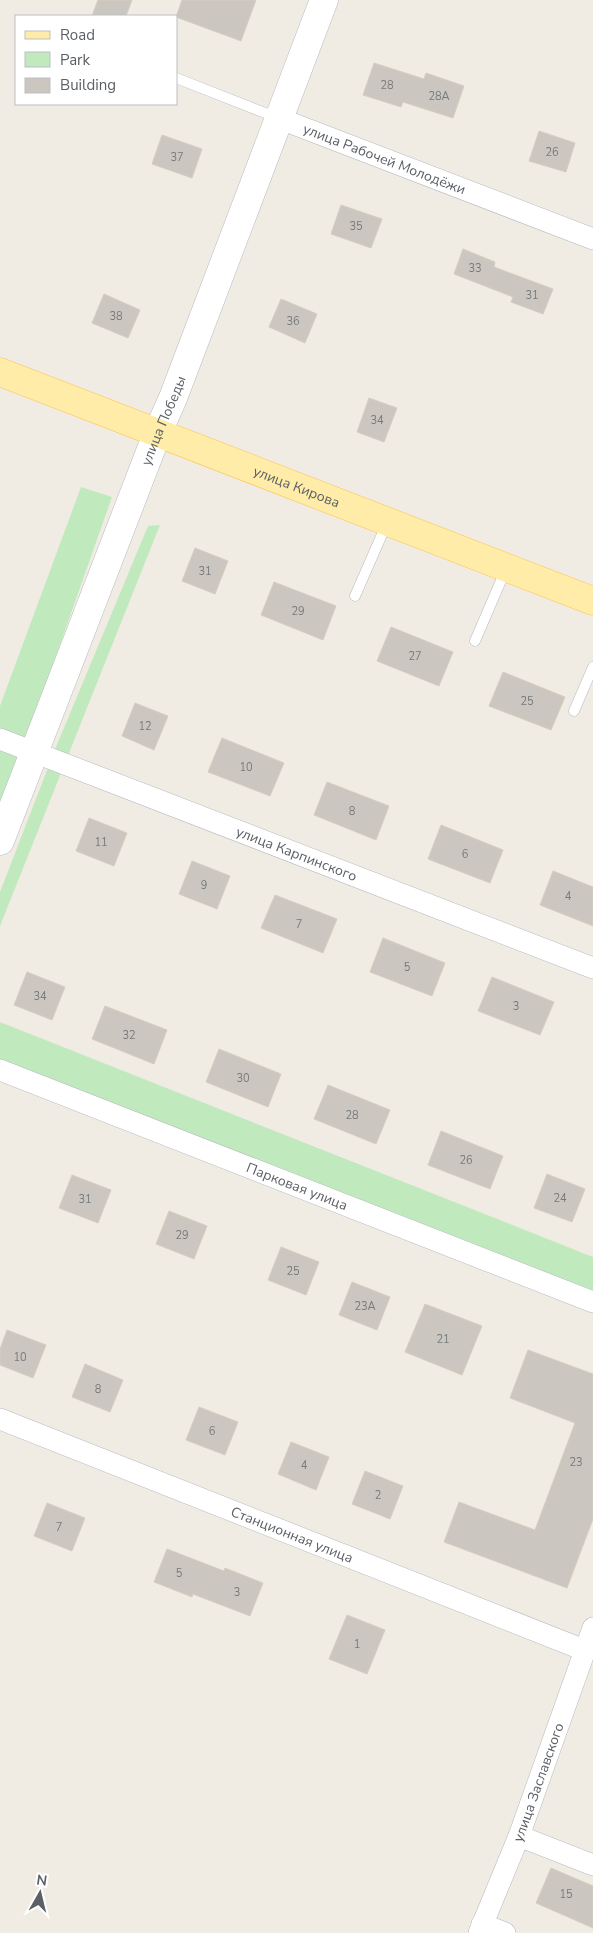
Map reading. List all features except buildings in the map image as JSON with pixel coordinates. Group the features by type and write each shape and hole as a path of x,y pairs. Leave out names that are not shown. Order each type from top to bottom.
{"main road":[{"name":"улица Победы","path":"0,841 157,434 173,398 324,0"},
{"name":"улица Кирова","path":"0,372 593,601"}],"street":[{"name":"улица Рабочей Молодёжи","path":"278,118 593,239"},
{"name":"улица Карпинского","path":"0,738 593,968"},
{"name":"Парковая улица","path":"0,1070 593,1302"},
{"name":"Станционная улица","path":"0,1418 584,1650"},
{"name":"улица Заславского","path":"481,1929 519,1836 593,1628"},
{"path":"519,1836 593,1865"},
{"path":"481,1929 505,1933"}],"lane":[{"name":"улица Рабочей Молодёжи","path":"178,79 278,118"},
{"path":"355,596 388,522"},
{"path":"475,640 507,568"},
{"path":"574,711 593,668"}],"green space":[{"path":"81,487 112,497 38,707 0,805 0,706"},
{"path":"160,525 0,926 0,892 56,747 148,526"},
{"path":"0,1022 593,1257 593,1302 0,1070"}]}
